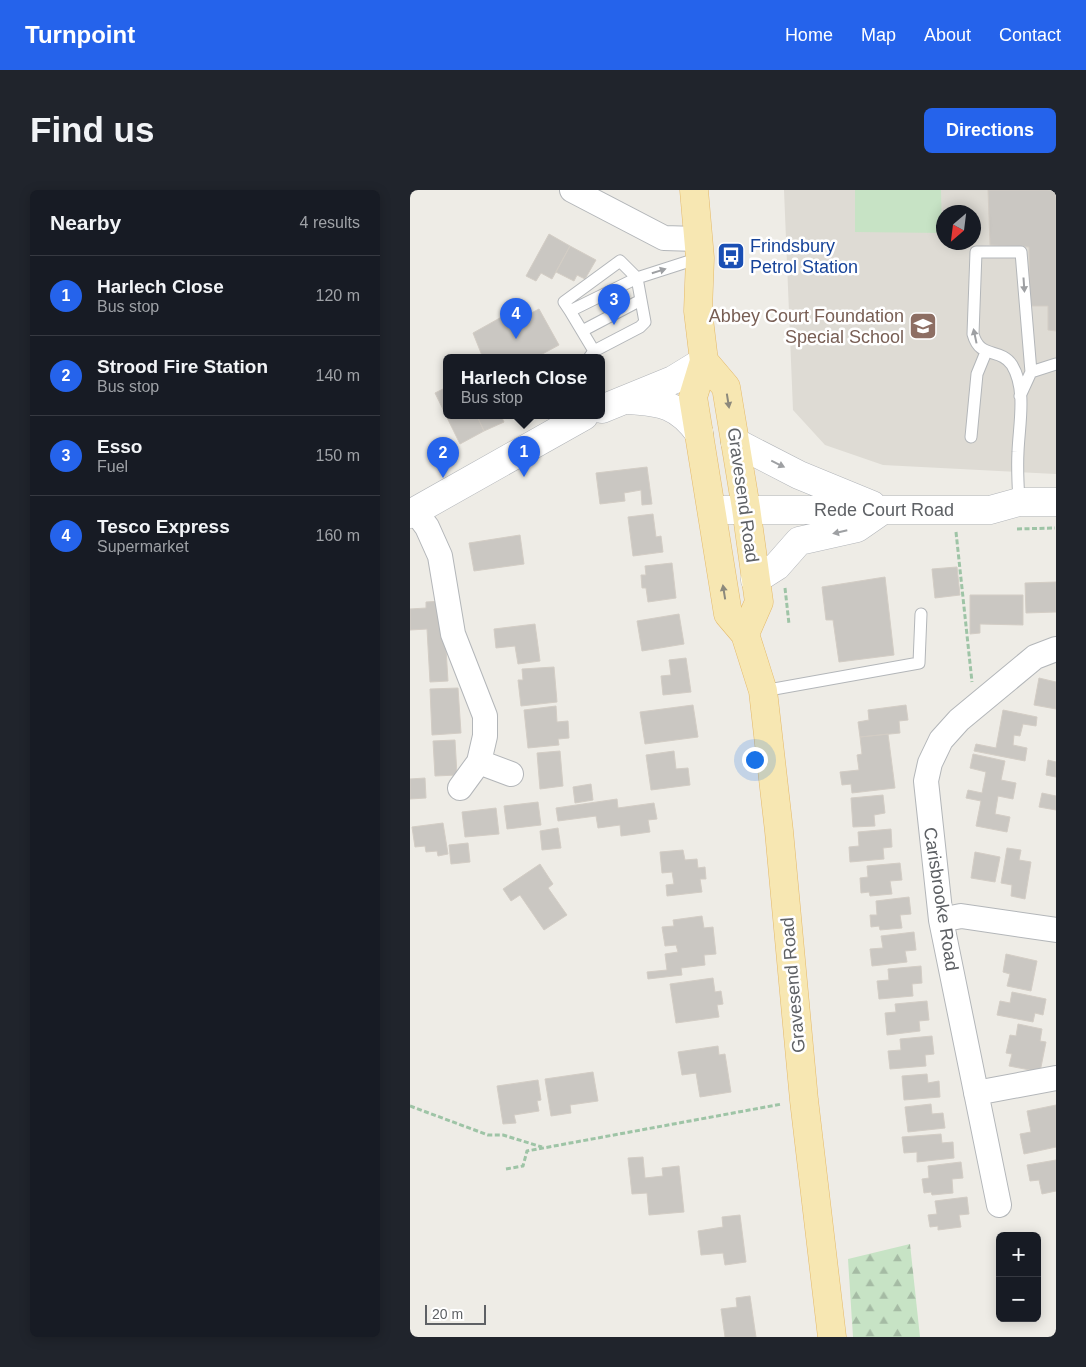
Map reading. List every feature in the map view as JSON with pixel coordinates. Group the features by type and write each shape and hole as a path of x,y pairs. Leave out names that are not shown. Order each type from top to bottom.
{"main road":[{"name":"Gravesend Road","path":"694,190 699,248 698,311 704,361 693,397 728,614 745,634 763,690 779,831 804,1100 832,1337"},
{"name":"Gravesend Road","path":"704,361 726,387 746,508 759,602 745,634"},
{"path":"605,409 673,380 704,361"},
{"path":"628,400 652,402 676,409 688,418 699,433"},
{"path":"413,512 579,419"},
{"path":"735,442 799,475 883,510"},
{"name":"Rede Court Road","path":"712,510 746,508 883,510 956,525 990,510 1018,502 1056,502"},
{"path":"755,580 777,566 799,541 857,528 883,510"}],"street":[{"path":"572,190 664,238 699,248"},
{"path":"413,512 427,527 440,556 453,634 485,716 485,736 479,762 460,788"},
{"name":"Carisbrooke Road","path":"999,1204 941,920 926,781 930,763 941,740 975,705 1036,657 1056,649"},
{"path":"479,762 511,774"},
{"path":"941,920 961,916 1056,930"},
{"path":"976,1093 1056,1078"}],"lane":[{"path":"570,311 699,248"},
{"path":"1018,502 1020,396 1017,379 1011,364 998,354 986,352 975,342 973,334 976,252 1021,252 1031,372 1020,396"},
{"path":"591,354 582,331 564,302 620,261 637,278 645,322 640,327 593,354"},
{"path":"582,331 641,300"},
{"path":"970,437 977,374 986,352"},
{"path":"1031,372 1056,364"},
{"path":"763,690 919,663 920,614"}],"path":[{"path":"956,525 975,705"},
{"path":"1015,529 1056,528"},
{"path":"785,585 789,624"},
{"path":"506,1169 523,1166 527,1151 804,1100"},
{"path":"410,1106 488,1135 503,1135 544,1148"}],"shaded area":[{"name":"Abbey Court Foundation Special School","path":"784,190 1056,190 1056,474 883,465 825,445 793,410"}],"green space":[{"path":"855,190 941,190 941,205 936,205 936,233 855,232"},
{"path":"910,1244 920,1337 853,1337 848,1259"}],"building":[{"path":"988,190 1056,190 1056,331 1048,330 1048,306 1030,306 1029,247 990,245"},
{"path":"549,234 570,246 552,279 541,273 536,281 526,276"},
{"path":"570,246 596,260 585,279 577,275 574,281 556,272"},
{"path":"539,309 559,345 542,354 481,354 473,333 507,314 512,323"},
{"path":"443,389 443,409 435,393"},
{"path":"448,419 478,419 484,431 460,444"},
{"path":"478,419 502,419 504,422 484,431"},
{"path":"647,467 652,504 642,505 641,490 624,493 625,501 600,504 596,473"},
{"path":"653,514 656,537 661,536 663,552 633,556 628,517"},
{"path":"520,535 524,564 474,571 469,543"},
{"path":"672,563 676,598 648,602 646,588 642,588 641,575 646,575 645,566"},
{"path":"957,567 960,595 935,598 932,569"},
{"path":"885,577 894,655 839,662 833,620 826,620 822,587"},
{"path":"1056,582 1056,612 1026,613 1025,583"},
{"path":"970,595 1023,595 1023,625 980,624 980,633 970,634"},
{"path":"443,601 448,681 430,682 427,629 410,630 410,609 426,608 426,602"},
{"path":"679,614 684,644 642,651 637,621"},
{"path":"535,624 540,661 518,664 515,646 496,648 494,629"},
{"path":"686,658 691,692 663,695 661,676 671,675 669,660"},
{"path":"554,667 557,702 521,706 518,680 523,680 522,669"},
{"path":"1039,678 1056,682 1056,709 1034,705"},
{"path":"458,688 461,733 432,735 430,689"},
{"path":"693,705 698,737 645,744 640,712"},
{"path":"906,705 908,720 899,721 900,733 860,737 858,722 869,720 868,710"},
{"path":"556,706 557,722 568,721 569,738 558,739 559,745 528,748 524,710"},
{"path":"1003,710 1037,717 1036,726 1023,724 1020,736 1014,735 1013,745 1027,748 1025,761 974,751 976,744 996,748"},
{"path":"888,734 895,788 852,793 851,784 842,785 840,772 859,770 857,755 862,754 860,737"},
{"path":"455,740 457,775 435,776 433,741"},
{"path":"560,751 563,786 540,789 537,753"},
{"path":"674,751 676,769 688,768 690,785 651,790 646,755"},
{"path":"973,754 1005,761 1001,780 1016,783 1013,799 998,796 995,814 1010,817 1007,832 976,826 981,801 966,798 968,790 982,793 986,772 970,768"},
{"path":"1048,760 1056,762 1056,777 1046,775"},
{"path":"425,778 426,798 410,799 410,779"},
{"path":"591,784 593,800 575,803 573,787"},
{"path":"1042,793 1056,796 1056,810 1039,807"},
{"path":"883,795 885,813 874,815 875,826 853,827 851,798"},
{"path":"617,799 618,808 654,803 657,819 648,820 650,832 621,836 620,825 598,828 596,816 558,821 556,808"},
{"path":"538,802 541,825 507,829 504,806"},
{"path":"496,808 499,834 465,837 462,812"},
{"path":"443,823 448,854 438,856 437,851 426,852 425,846 415,847 412,827"},
{"path":"558,828 561,848 542,850 540,831"},
{"path":"891,829 892,847 883,848 884,859 850,862 849,847 859,846 858,832"},
{"path":"468,843 470,862 451,864 449,845"},
{"path":"1007,848 1021,850 1019,860 1031,862 1025,899 1011,896 1012,885 1001,883"},
{"path":"683,850 685,860 697,859 698,868 705,867 706,879 700,879 702,892 667,896 666,885 674,884 672,872 662,873 660,852"},
{"path":"975,852 1000,857 995,882 971,878"},
{"path":"900,863 902,880 890,881 892,894 870,896 869,892 861,893 860,878 868,877 867,866"},
{"path":"540,864 553,884 548,888 567,915 544,930 520,895 511,901 503,889"},
{"path":"909,897 911,914 900,915 902,928 880,930 879,926 871,927 870,915 877,915 876,901"},
{"path":"702,916 704,928 713,927 716,954 704,955 705,965 681,968 682,975 648,979 647,972 667,970 665,954 678,952 676,945 665,946 662,927 674,926 673,920"},
{"path":"914,932 916,950 905,951 907,962 872,966 870,949 883,948 881,936"},
{"path":"1006,954 1037,961 1031,991 1007,986 1010,974 1003,972"},
{"path":"921,966 922,983 912,984 913,996 879,999 877,981 889,980 888,969"},
{"path":"713,978 715,992 721,991 723,1004 717,1005 719,1017 676,1023 670,984"},
{"path":"1012,992 1046,999 1043,1015 1035,1013 1033,1022 997,1015 1000,1001 1010,1003"},
{"path":"927,1001 929,1020 919,1021 920,1031 887,1035 885,1013 896,1012 895,1004"},
{"path":"1018,1024 1042,1029 1040,1041 1046,1042 1040,1072 1009,1066 1012,1054 1006,1053 1010,1035 1016,1036"},
{"path":"932,1036 934,1054 925,1055 926,1066 890,1069 888,1051 901,1050 900,1039"},
{"path":"718,1046 719,1055 725,1054 731,1092 700,1097 696,1073 682,1075 678,1052"},
{"path":"593,1072 598,1101 570,1105 571,1113 551,1116 545,1079"},
{"path":"927,1074 928,1083 939,1081 940,1097 904,1100 902,1076"},
{"path":"538,1080 541,1100 537,1101 539,1111 514,1115 516,1123 503,1124 497,1086"},
{"path":"931,1104 932,1114 943,1113 945,1128 908,1132 905,1107"},
{"path":"1056,1105 1056,1147 1024,1154 1020,1134 1031,1132 1027,1111"},
{"path":"941,1134 942,1143 953,1142 954,1158 917,1162 917,1152 904,1153 902,1137"},
{"path":"643,1157 645,1178 663,1176 662,1168 679,1166 684,1212 649,1215 647,1193 632,1194 628,1158"},
{"path":"1056,1160 1056,1191 1042,1194 1039,1180 1030,1181 1027,1165"},
{"path":"961,1162 963,1178 952,1179 953,1193 932,1195 931,1192 924,1193 922,1179 929,1178 928,1166"},
{"path":"967,1197 969,1214 959,1215 961,1227 938,1230 938,1226 930,1227 928,1215 937,1214 935,1201"},
{"path":"740,1215 746,1262 725,1265 723,1253 701,1255 698,1231 723,1227 722,1217"},
{"path":"750,1296 756,1337 725,1337 721,1309 737,1307 736,1298"}],"place":[{"name":"Frindsbury Petrol Station","path":"731,256"},
{"name":"Esso","path":"614,325"},
{"name":"Abbey Court Foundation Special School","path":"923,326"},
{"name":"Tesco Express","path":"516,339"},
{"name":"Harlech Close","path":"524,477"},
{"name":"Strood Fire Station","path":"443,478"}]}
